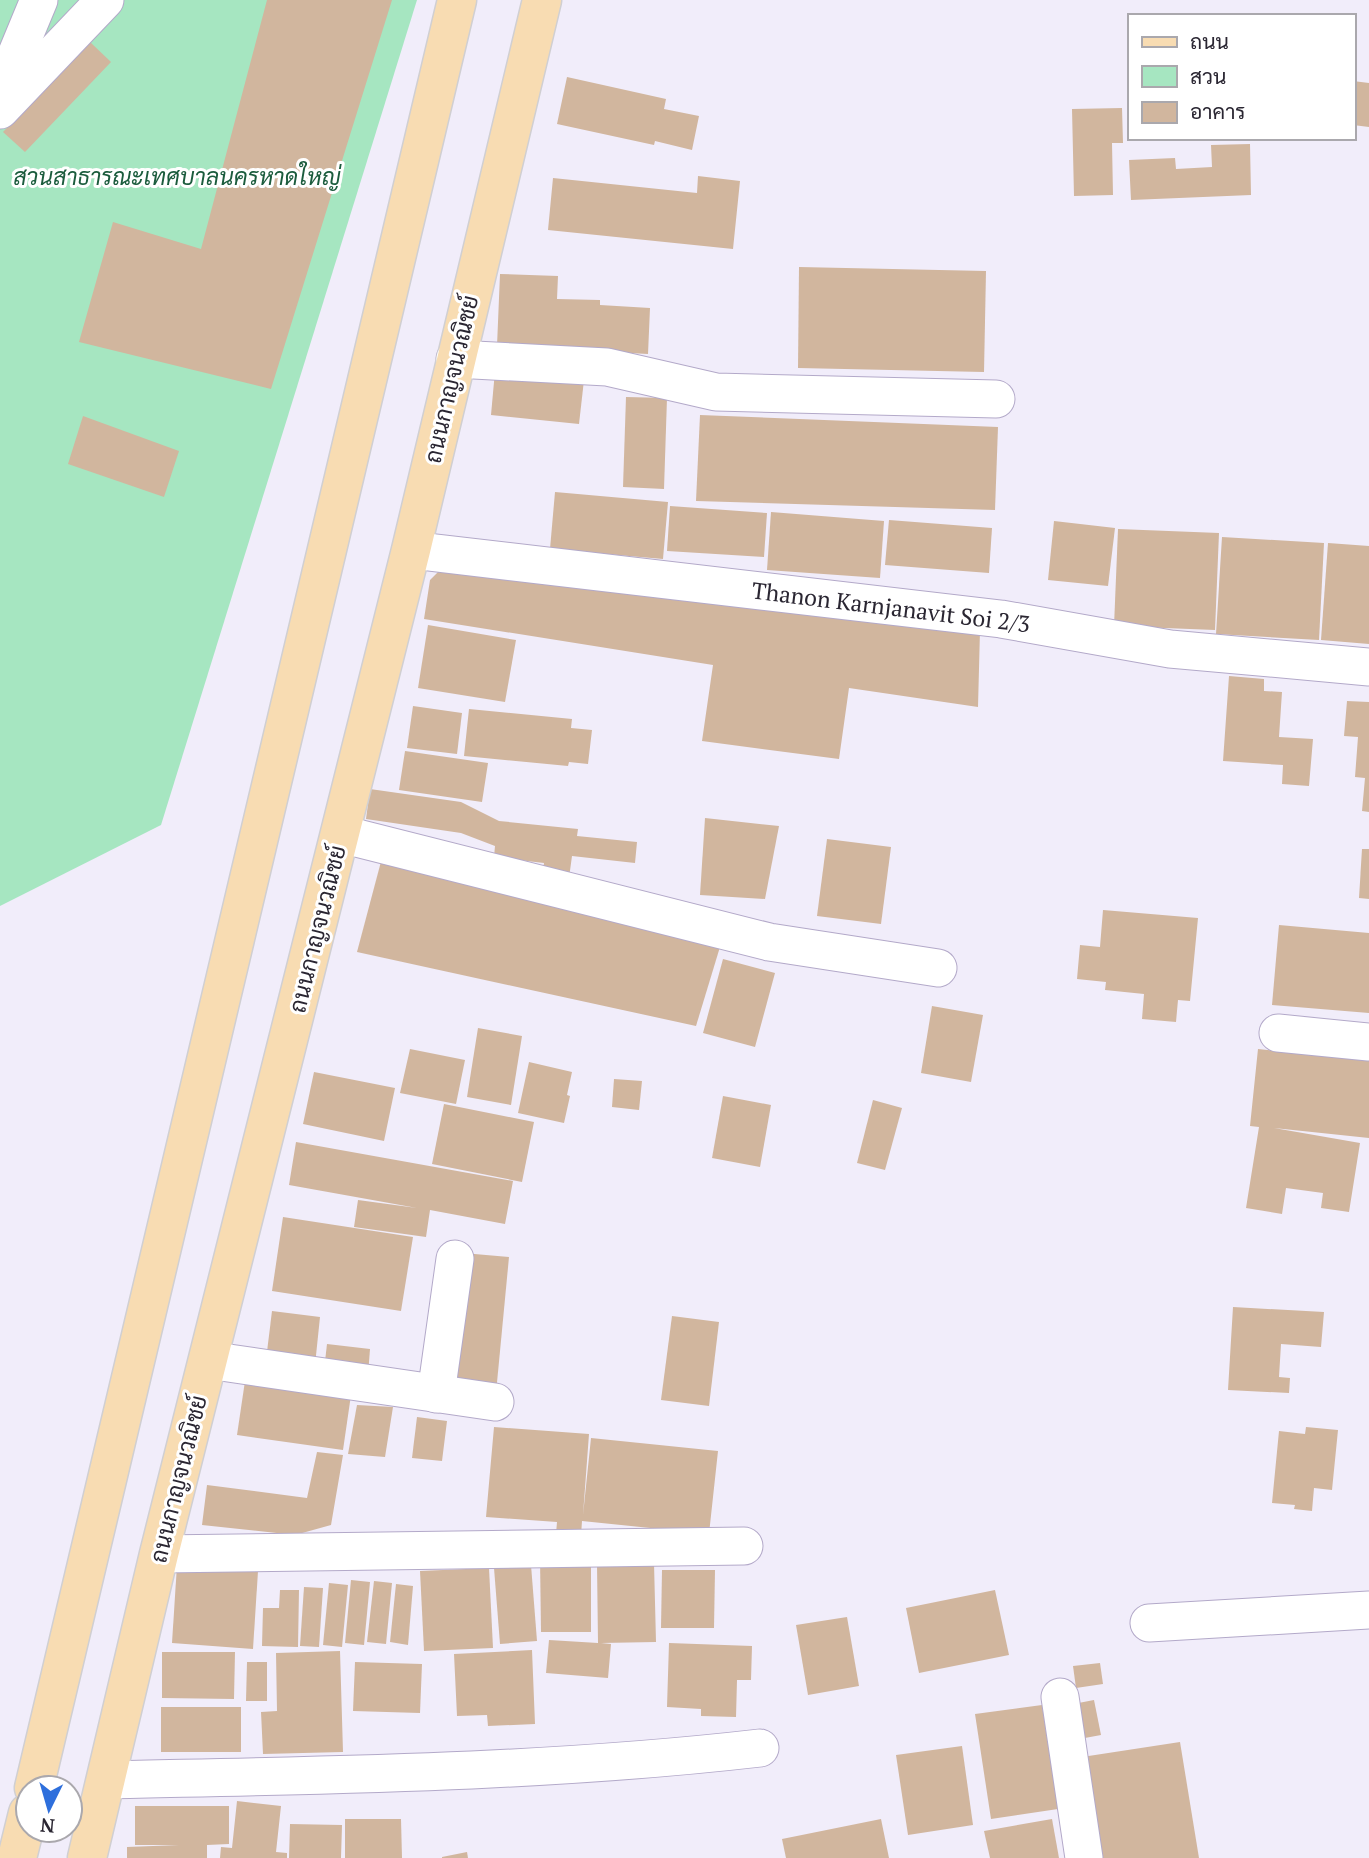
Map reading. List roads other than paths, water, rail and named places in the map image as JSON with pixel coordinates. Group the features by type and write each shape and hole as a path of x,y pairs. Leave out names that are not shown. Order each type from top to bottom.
{"main road":[{"path":"37,1774 457,0"},
{"name":"ถนนกาญจนวณิชย์","path":"87,1858 159,1553 411,550 542,0"}],"street":[{"path":"0,94 38,0"},
{"path":"0,110 105,0"},
{"path":"455,359 607,367 716,392 996,399"},
{"name":"Thanon Karnjanavit Soi 2/3","path":"411,550 1001,618 1170,649 1369,667"},
{"path":"341,834 769,942 938,968"},
{"path":"1278,1033 1369,1042"},
{"path":"436,1394 455,1259"},
{"path":"208,1360 495,1402"},
{"path":"159,1553 744,1546"},
{"path":"1149,1623 1369,1610"},
{"path":"1060,1697 1084,1858"},
{"path":"107,1780 438,1772 617,1762 760,1748"}],"park label":[{"name":"สวนสาธารณะเทศบาลนครหาดใหญ่","path":"177,176"}]}
